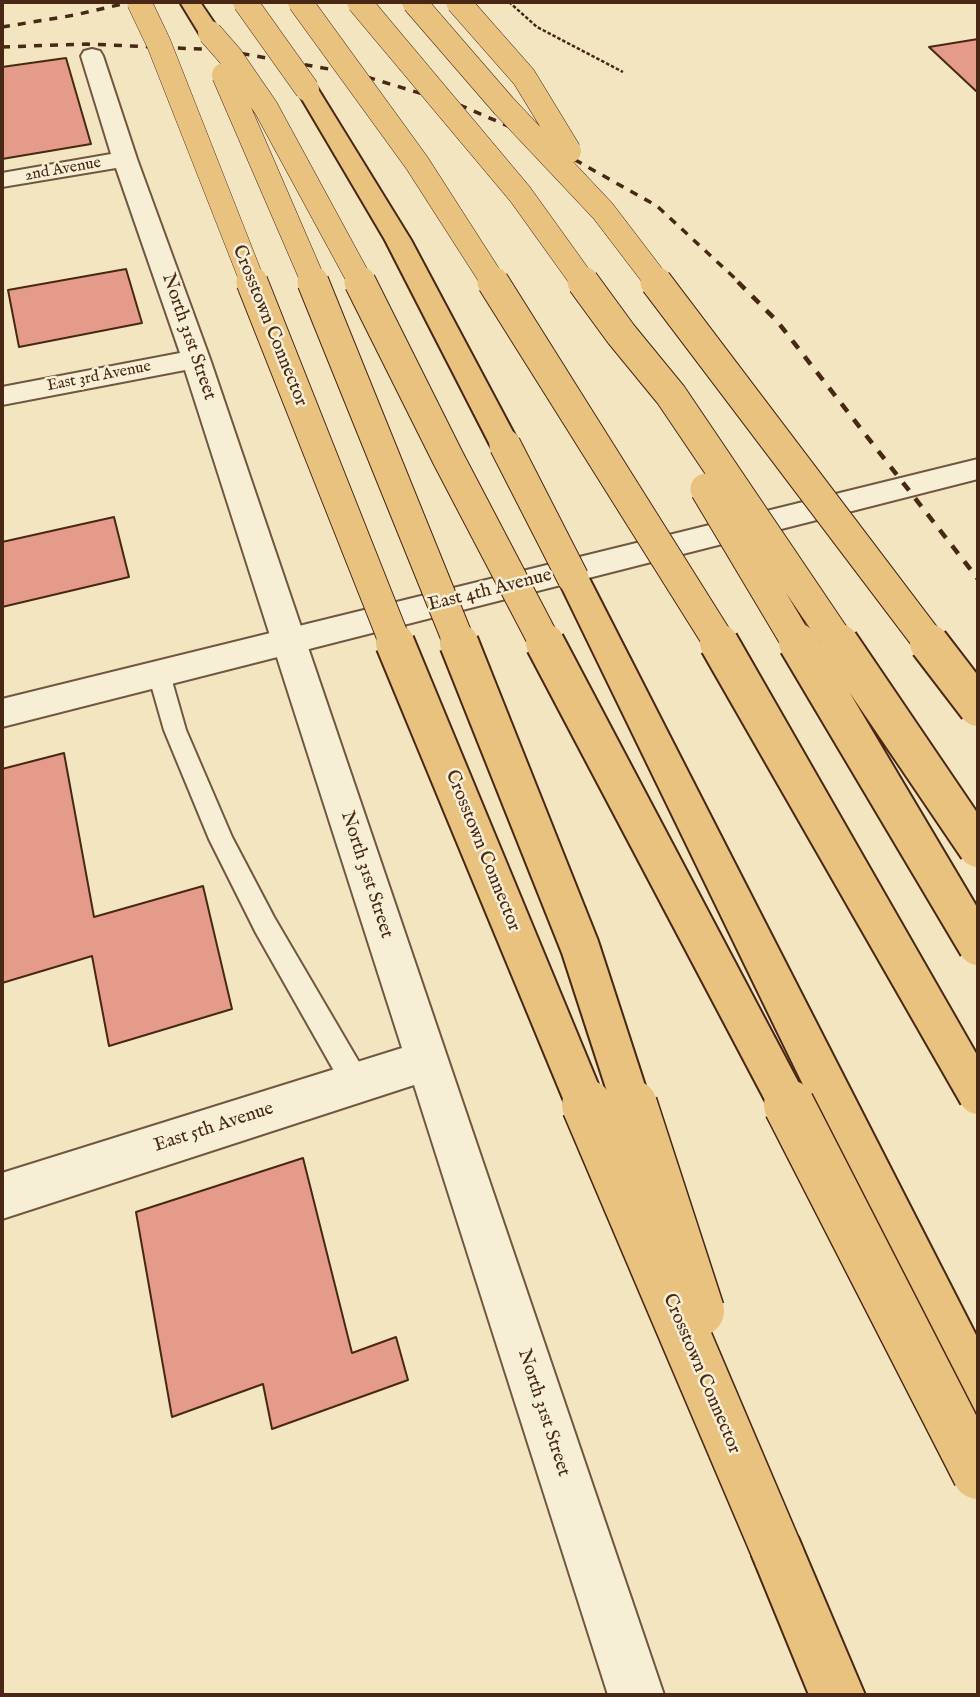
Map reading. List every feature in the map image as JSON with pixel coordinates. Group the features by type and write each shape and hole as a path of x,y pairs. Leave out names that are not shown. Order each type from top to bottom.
{"highway":[{"name":"Crosstown Connector","path":"139,2 159,44 390,630 576,1080 837,1695"},
{"path":"190,2 266,108 315,197 525,607 786,1101 978,1474"},
{"path":"245,2 313,98 398,240 592,615 978,1390"},
{"path":"300,2 417,163 586,426 732,663 978,1095"},
{"path":"359,2 520,194 621,334 671,395 978,848"},
{"path":"414,2 504,106 603,211 978,707"},
{"path":"458,2 524,77 603,211"},
{"path":"210,33 226,82 279,198 371,422 580,947 779,1556"},
{"path":"621,334 652,399 978,946"}],"street":[{"name":"North 31st Street","path":"92,55 290,641 636,1695"},
{"name":"2nd Avenue","path":"2,180 125,159"},
{"name":"East 3rd Avenue","path":"2,396 196,359"},
{"name":"East 4th Avenue","path":"2,713 978,469"},
{"name":"East 5th Avenue","path":"2,1196 427,1060"}],"lane":[{"path":"159,674 175,730 221,839 265,925 356,1083"}],"path":[{"path":"509,2 537,27 623,72"}],"building":[{"path":"978,39 978,90 976,91 929,47"},
{"path":"66,58 91,144 2,159 2,67"},
{"path":"126,269 142,323 19,347 8,290"},
{"path":"114,517 129,577 2,607 2,542"},
{"path":"64,753 94,917 203,886 232,1009 109,1046 92,956 2,983 2,769"},
{"path":"303,1158 352,1353 396,1337 408,1380 272,1429 263,1384 172,1417 136,1212"}],"railway":[{"path":"2,27 75,15 131,2"},
{"path":"2,47 87,44 222,50 357,74 462,106 538,139 657,206 740,283"},
{"path":"738,282 777,321 978,579"}]}
